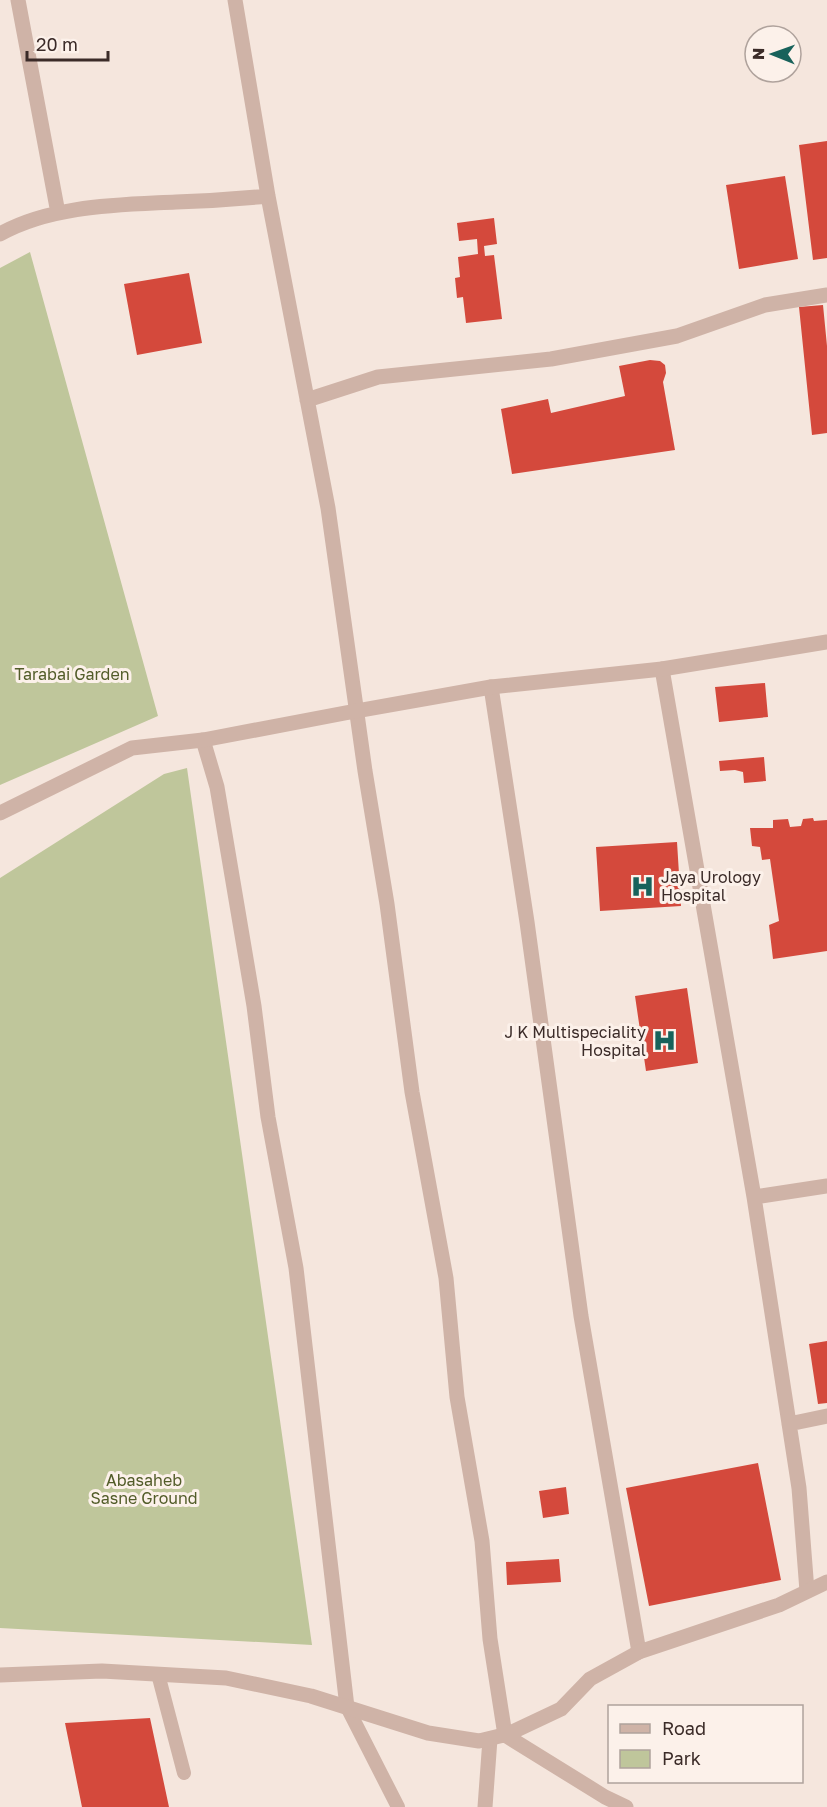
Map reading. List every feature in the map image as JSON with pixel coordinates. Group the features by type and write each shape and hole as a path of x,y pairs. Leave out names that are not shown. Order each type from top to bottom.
{"street":[{"path":"18,0 58,213"},
{"path":"235,0 268,196 327,508 387,904 412,1092 446,1278 458,1397 482,1541 490,1639 497,1737 484,1807"},
{"path":"0,234 58,213 116,205 268,196"},
{"path":"307,400 378,377 551,359 677,336 765,306 827,295"},
{"path":"0,813 132,748 203,740 491,687 662,669 827,642"},
{"path":"662,669 754,1197 799,1488 807,1592"},
{"path":"491,687 527,922 581,1316 639,1652"},
{"path":"203,740 217,787 254,1006 268,1118 296,1269 347,1707"},
{"path":"754,1197 827,1186"},
{"path":"789,1424 827,1416"},
{"path":"0,1675 102,1671 226,1678 311,1696 428,1733 479,1741 497,1737 561,1709 590,1679 639,1652 779,1605 827,1582"},
{"path":"497,1737 605,1802 626,1807"}],"lane":[{"path":"158,1674 184,1773"},
{"path":"347,1707 398,1807"}],"green space":[{"name":"Tarabai Garden","path":"30,252 158,716 0,785 0,268"},
{"name":"Abasaheb Sasne Ground","path":"187,768 312,1645 0,1628 0,878 164,774"}],"building":[{"path":"827,141 827,258 813,260 799,145"},
{"path":"785,176 798,259 739,269 726,185"},
{"path":"494,218 497,244 484,246 485,256 494,255 502,319 466,323 463,297 457,298 455,278 460,277 458,257 478,254 477,239 459,241 457,223"},
{"path":"189,273 202,343 137,355 124,284"},
{"path":"823,305 827,346 827,433 812,435 799,307"},
{"path":"650,360 660,361 665,365 666,373 663,382 675,450 512,474 501,409 548,399 551,413 625,396 619,366"},
{"path":"765,683 768,717 719,722 715,687"},
{"path":"764,757 766,781 744,783 743,772 720,771 719,761"},
{"path":"813,818 814,821 827,820 827,951 773,959 769,925 779,921 770,859 762,860 760,847 752,846 750,828 773,828 773,820 788,819 790,827 801,826 803,819"},
{"path":"677,842 681,906 600,911 596,847"},
{"path":"687,988 698,1063 646,1071 635,996"},
{"path":"827,1341 827,1403 818,1404 809,1344"},
{"path":"758,1463 781,1580 649,1606 626,1488"},
{"path":"566,1487 569,1514 543,1518 539,1491"},
{"path":"559,1559 561,1582 507,1585 506,1562"},
{"path":"150,1718 169,1807 82,1807 65,1723"}],"place":[{"name":"Jaya Urology Hospital","path":"643,886"},
{"name":"J K Multispeciality Hospital","path":"664,1041"}]}
